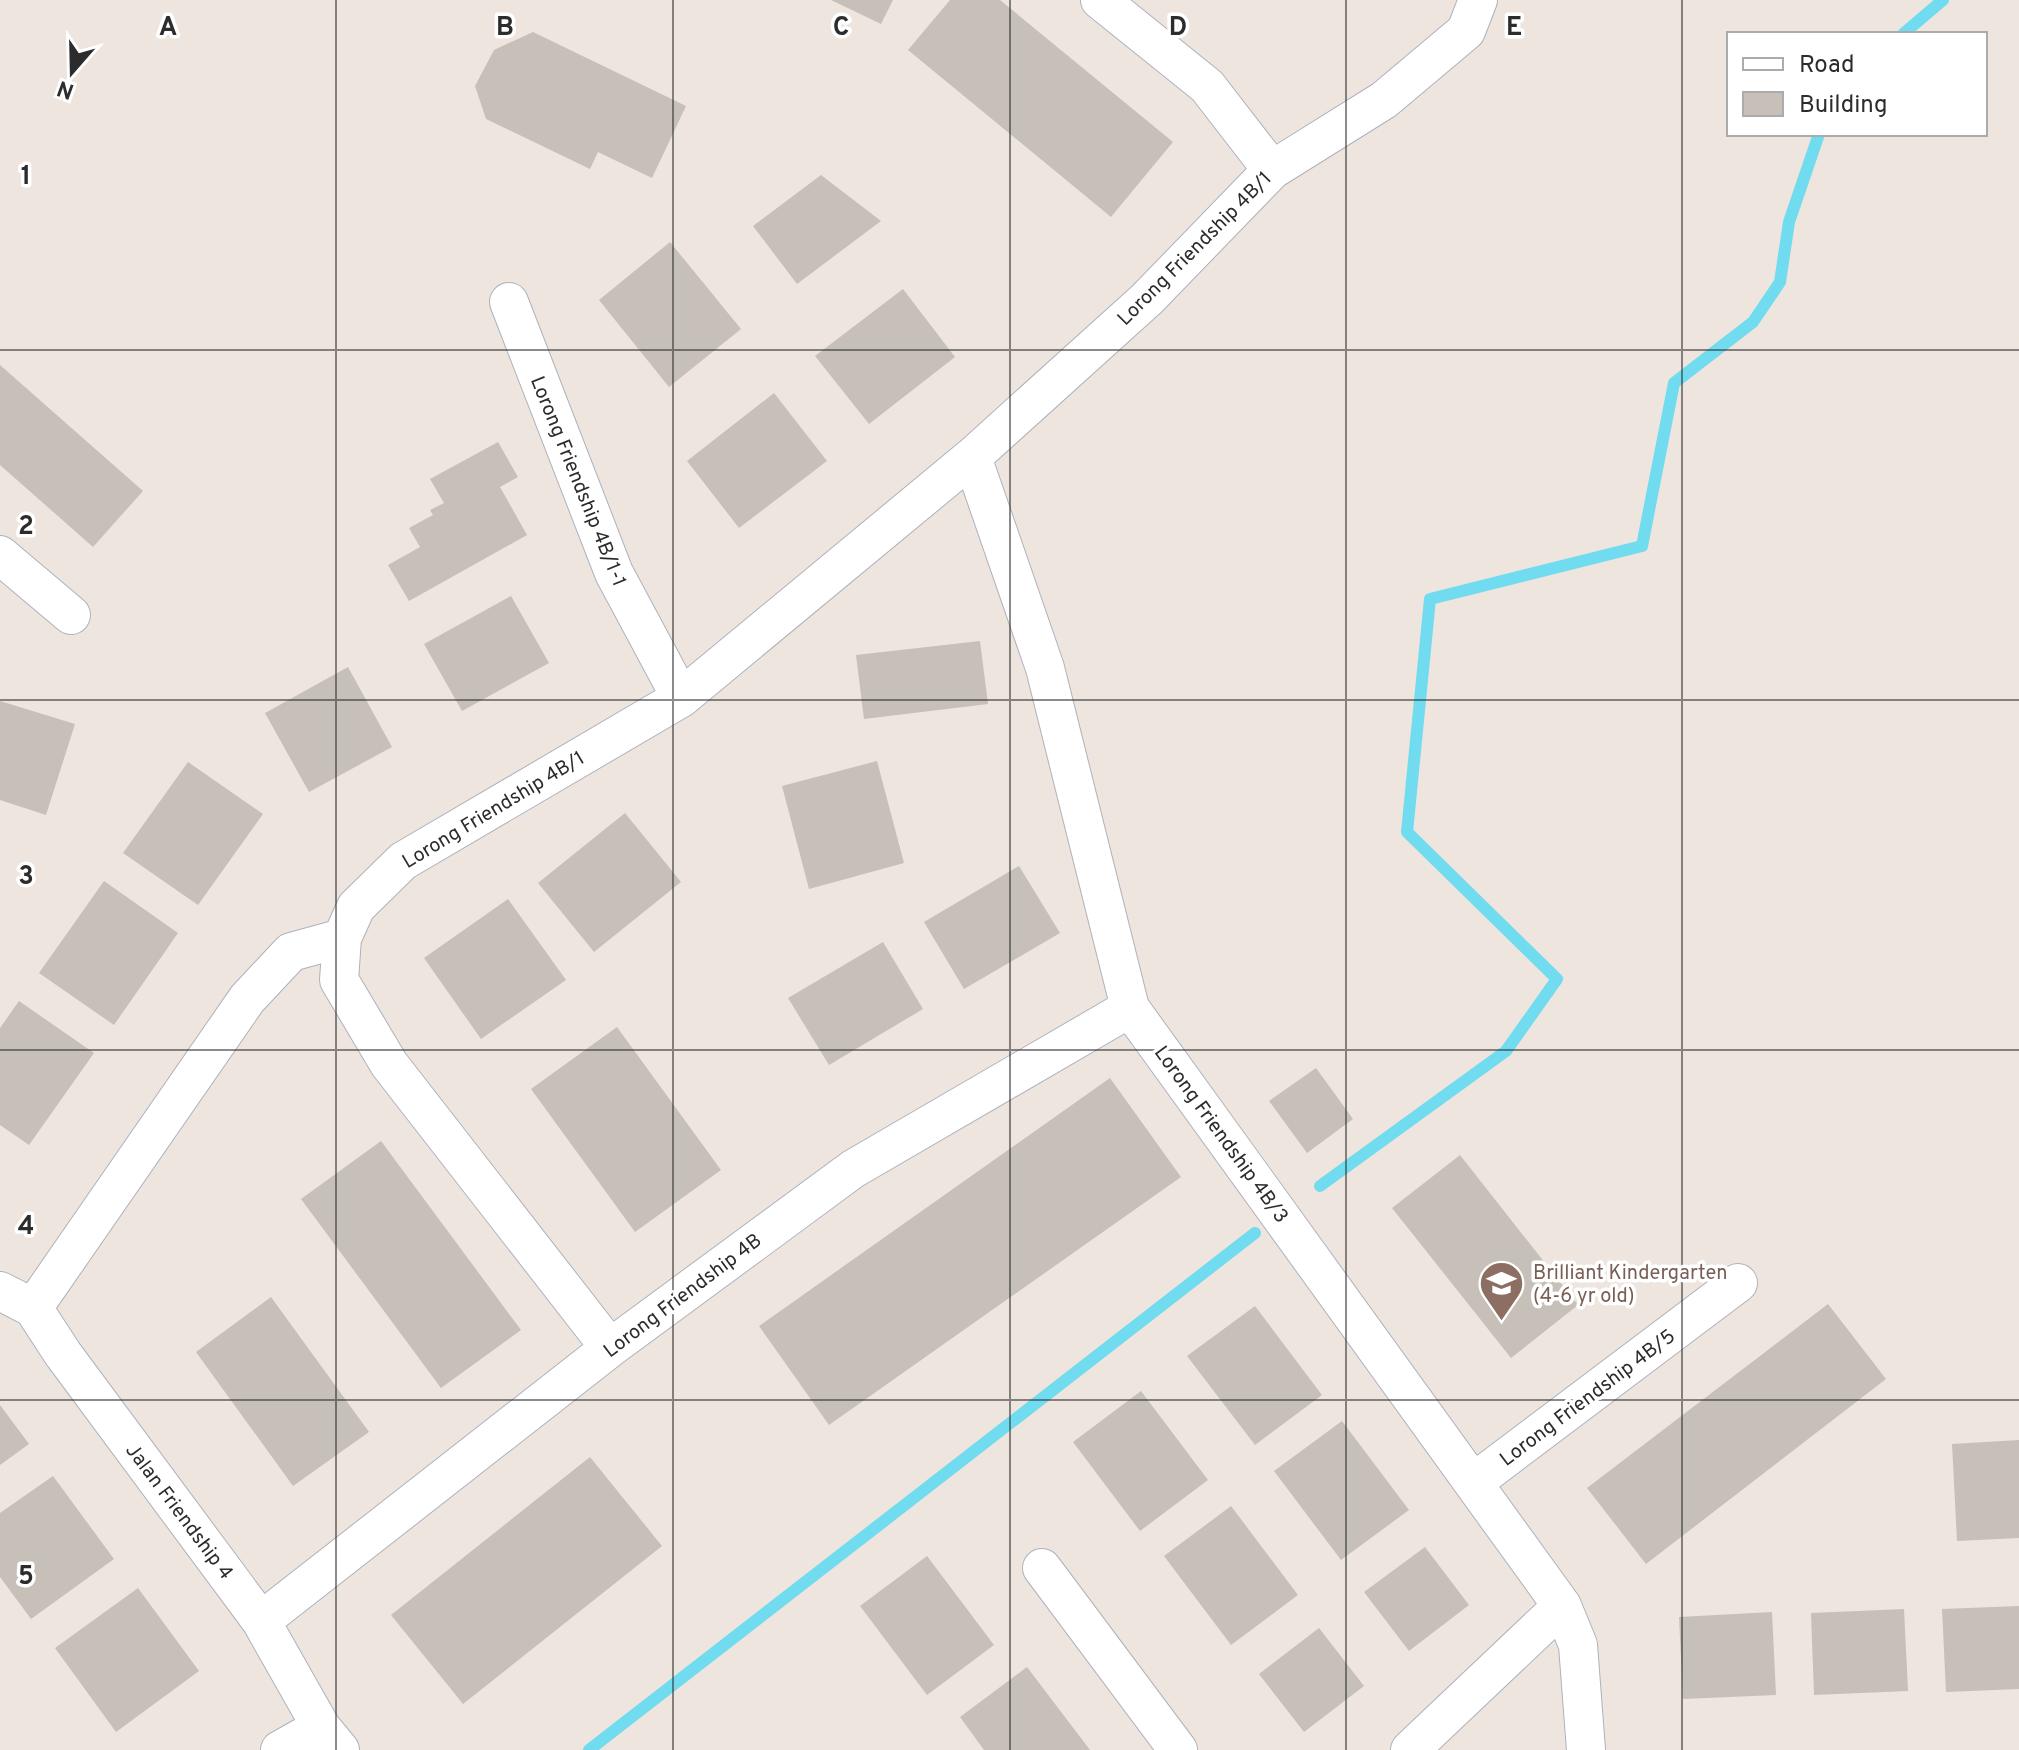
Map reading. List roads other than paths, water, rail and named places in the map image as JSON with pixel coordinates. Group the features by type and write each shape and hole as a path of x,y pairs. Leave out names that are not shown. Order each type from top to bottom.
{"street":[{"path":"1100,0 1207,86 1272,170"},
{"name":"Lorong Friendship 4B/1","path":"610,1348 389,1064 339,980 342,938 356,907 403,861 681,698 972,457 1147,299 1272,170 1384,100 1466,31 1478,0"},
{"name":"Lorong Friendship 4B/1-1","path":"509,302 614,573 681,698"},
{"name":"Lorong Friendship 4B/3","path":"972,457 1045,668 1130,1008 1562,1606 1578,1645 1586,1750"},
{"path":"0,555 71,615"},
{"path":"16,1299 247,999 291,952 342,938"},
{"name":"Lorong Friendship 4B","path":"261,1621 610,1348 853,1169 1130,1008"},
{"name":"Lorong Friendship 4B/5","path":"1474,1482 1738,1283"},
{"name":"Jalan Friendship 4","path":"16,1299 63,1354 261,1621 331,1738"},
{"path":"1042,1568 1178,1750"},
{"path":"1410,1750 1562,1606"},
{"path":"280,1750 331,1738"}],"waterway":[{"path":"1905,32 1943,0"},
{"path":"1320,1186 1506,1051 1557,979 1407,832 1430,599 1642,546 1674,383 1753,322 1780,282 1789,222 1818,136"},
{"path":"589,1750 1255,1233"}],"place":[{"name":"Brilliant Kindergarten (4-6 yr old)","path":"1502,1323"}]}
